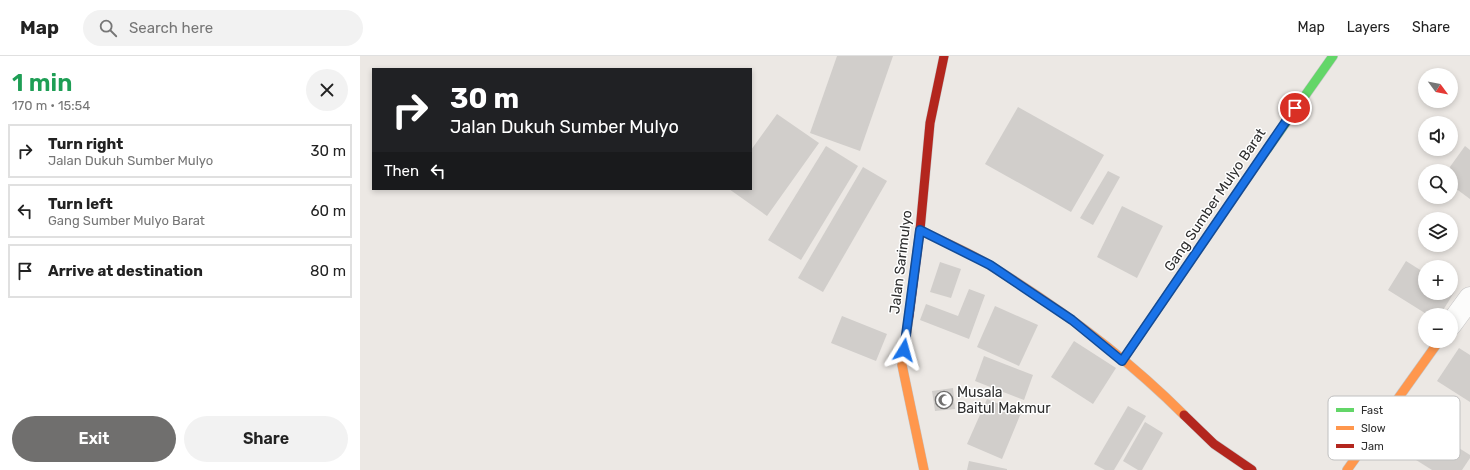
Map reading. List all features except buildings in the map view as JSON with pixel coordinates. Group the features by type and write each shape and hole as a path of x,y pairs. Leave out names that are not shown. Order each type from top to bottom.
{"street":[{"name":"Jalan Sarimulyo","path":"924,470 902,365 920,230 930,123 944,56"},
{"name":"Gang Sumber Mulyo Barat","path":"1122,361 1295,108 1333,56"},
{"path":"920,230 990,265 1072,320 1159,390 1214,444 1252,470"},
{"path":"1458,314 1470,298"},
{"path":"1400,396 1434,348"},
{"path":"1347,470 1354,460"}],"traffic: fast":[{"path":"1261,158 1333,56"}],"traffic: slow":[{"path":"1122,361 1261,158"},
{"path":"920,230 983,261 1067,316 1140,374 1184,415"},
{"path":"909,316 902,365 924,470"},
{"path":"1400,396 1434,348"},
{"path":"1347,470 1354,460"}],"traffic: jam":[{"path":"909,316 920,230 930,123 944,56"},
{"path":"1184,415 1214,444 1252,470"}],"place":[{"name":"Musala Baitul Makmur","path":"944,400"}],"route":[{"path":"904,350 920,230 990,265 1072,320 1122,361 1295,108"}]}
